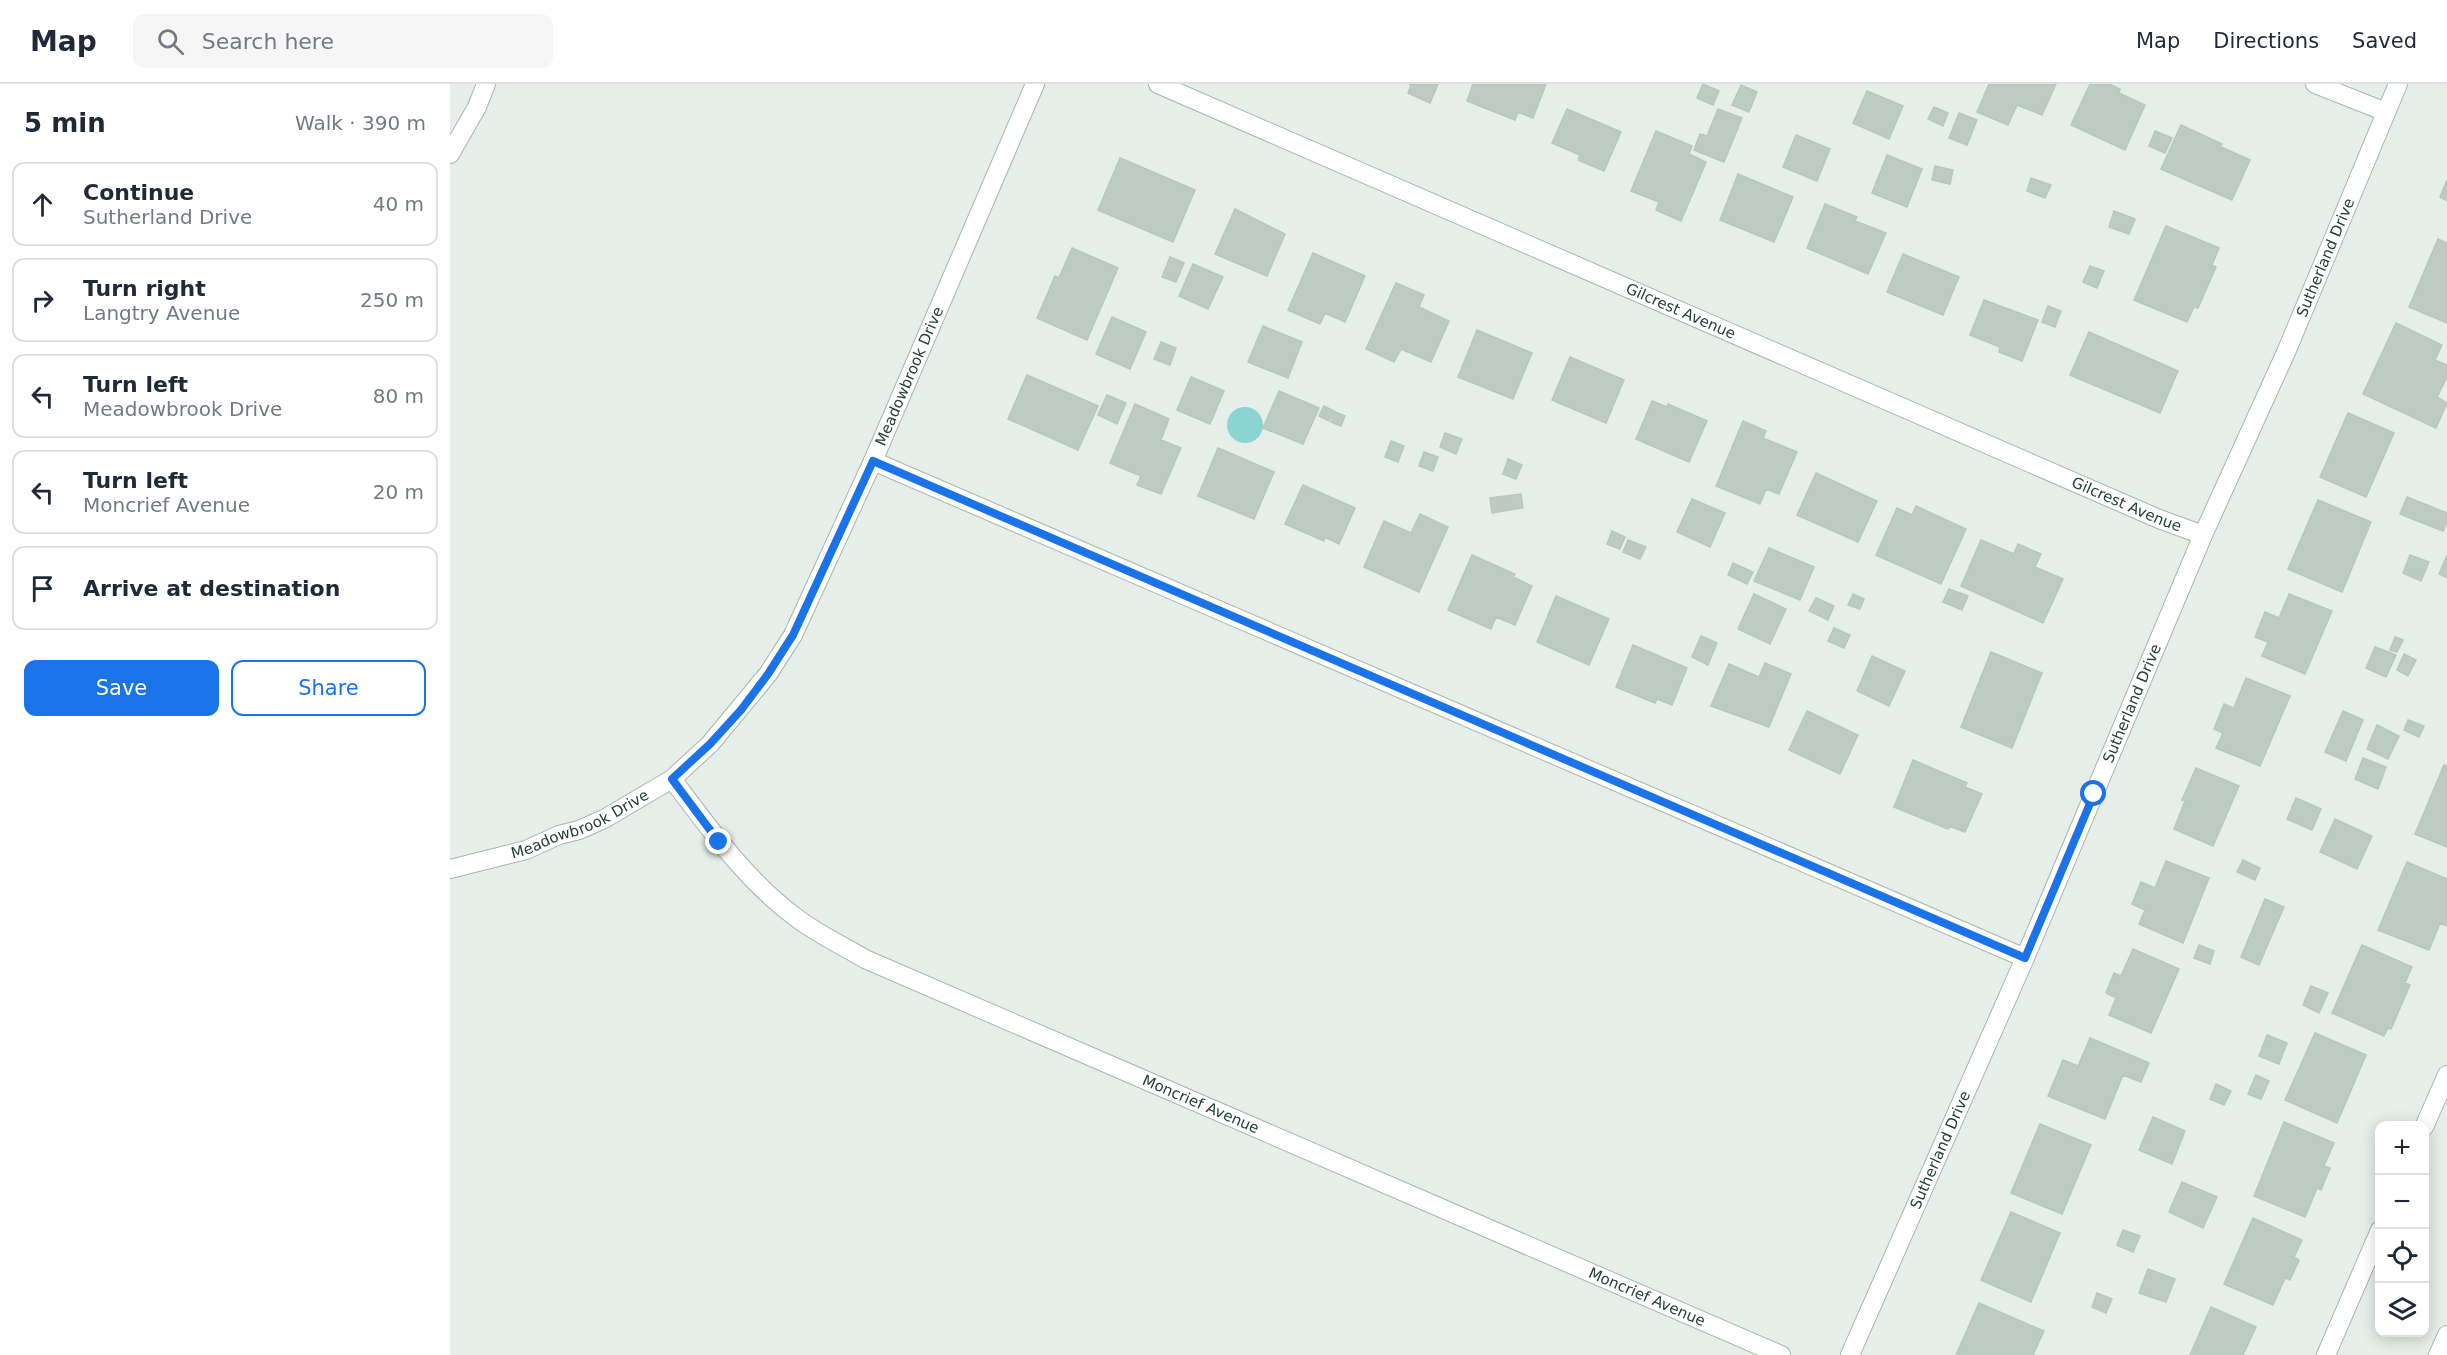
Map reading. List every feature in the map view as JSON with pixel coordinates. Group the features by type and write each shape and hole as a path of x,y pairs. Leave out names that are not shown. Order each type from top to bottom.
{"street":[{"path":"450,154 462,135 486,84"},
{"name":"Meadowbrook Drive","path":"450,869 526,850 560,835 579,830 604,819 672,779 710,744 741,710 768,674 793,635 873,461 1035,84"},
{"name":"Gilcrest Avenue","path":"1158,84 2128,505 2203,535"},
{"path":"2315,84 2386,112"},
{"name":"Sutherland Drive","path":"1850,1355 2025,958 2203,535 2284,357 2398,84"},
{"path":"873,461 2025,958"},
{"name":"Moncrief Avenue","path":"672,779 719,842 755,882 798,919 865,959 1781,1355"},
{"path":"2427,1121 2447,1075"},
{"path":"2326,1355 2375,1239"},
{"path":"2438,1355 2447,1335"}],"water":[{"path":"1245,407 1258,412 1263,425 1258,438 1245,443 1232,438 1227,425 1232,412"}],"building":[{"path":"1409,84 1438,84 1430,103 1408,93 1411,85"},
{"path":"1473,84 1546,84 1533,118 1518,112 1515,120 1467,101"},
{"path":"1703,84 1719,91 1713,105 1697,98"},
{"path":"1989,84 2056,84 2042,115 2017,105 2008,125 1977,112"},
{"path":"2090,84 2109,84 2120,89 2119,93 2145,105 2125,150 2071,125"},
{"path":"1741,85 1757,92 1749,112 1732,105"},
{"path":"1867,91 1903,106 1889,139 1853,123"},
{"path":"1934,107 1948,113 1943,126 1928,119"},
{"path":"1567,109 1621,132 1604,171 1578,160 1580,155 1552,143"},
{"path":"1718,109 1742,118 1724,162 1694,150 1700,134 1707,136"},
{"path":"1959,113 1977,120 1967,145 1949,138"},
{"path":"2181,125 2250,160 2232,200 2161,169"},
{"path":"1656,131 1692,146 1689,154 1706,162 1681,221 1656,210 1659,202 1631,191"},
{"path":"2155,131 2172,138 2165,153 2149,146"},
{"path":"1796,135 1830,149 1817,181 1783,167"},
{"path":"1887,155 1922,169 1907,207 1872,193"},
{"path":"1120,158 1195,190 1173,242 1098,210"},
{"path":"1935,166 1953,170 1950,184 1932,180"},
{"path":"1738,174 1793,197 1774,242 1720,220"},
{"path":"2031,178 2051,185 2045,198 2027,191"},
{"path":"2447,180 2447,201 2440,197"},
{"path":"1825,204 1857,217 1855,221 1886,233 1868,274 1807,248"},
{"path":"1235,209 1285,234 1267,276 1215,254"},
{"path":"2114,211 2135,219 2129,234 2109,227"},
{"path":"2166,226 2219,248 2212,265 2216,267 2198,308 2194,307 2187,322 2134,300"},
{"path":"2438,239 2447,243 2447,323 2409,307"},
{"path":"1072,248 1118,268 1087,340 1037,318 1055,276 1059,278"},
{"path":"1313,253 1365,276 1345,322 1325,313 1320,324 1288,310"},
{"path":"1903,254 1959,277 1943,315 1887,292"},
{"path":"1170,257 1184,263 1176,282 1162,277"},
{"path":"1193,264 1223,277 1208,309 1179,296"},
{"path":"2090,266 2104,271 2097,288 2083,282"},
{"path":"1396,283 1424,295 1419,307 1449,321 1431,362 1401,349 1394,362 1366,349"},
{"path":"1984,300 2038,320 2022,361 1999,352 2000,347 1970,335"},
{"path":"2048,306 2061,311 2055,327 2042,322"},
{"path":"1112,317 1146,332 1130,369 1096,354"},
{"path":"2396,323 2442,345 2435,360 2447,365 2447,377 2437,397 2447,403 2436,428 2363,394"},
{"path":"1263,326 1302,342 1288,378 1248,362"},
{"path":"1477,330 1532,353 1513,399 1458,377"},
{"path":"2089,332 2178,371 2160,413 2070,375"},
{"path":"1161,342 1176,348 1170,365 1154,359"},
{"path":"1570,357 1624,380 1606,423 1552,400"},
{"path":"1027,375 1098,406 1078,450 1008,419"},
{"path":"1191,377 1224,391 1210,424 1177,410"},
{"path":"1279,391 1319,408 1303,444 1263,428"},
{"path":"1107,395 1126,403 1117,424 1098,415"},
{"path":"1652,401 1667,407 1668,404 1707,421 1689,462 1636,439"},
{"path":"1135,404 1169,419 1161,440 1181,448 1161,494 1137,485 1141,476 1110,463"},
{"path":"1324,406 1334,411 1329,421 1319,416"},
{"path":"1335,412 1345,416 1341,426 1331,422"},
{"path":"2348,413 2394,433 2366,497 2320,477"},
{"path":"1743,421 1766,431 1763,438 1797,452 1779,494 1766,489 1760,504 1716,486"},
{"path":"1445,433 1462,439 1456,454 1440,447"},
{"path":"1391,441 1404,446 1398,462 1385,457"},
{"path":"1218,448 1274,472 1254,519 1198,496"},
{"path":"1424,452 1438,457 1433,471 1419,466"},
{"path":"1508,459 1522,465 1516,479 1503,474"},
{"path":"1816,473 1877,501 1858,542 1797,515"},
{"path":"1303,485 1355,508 1339,544 1325,537 1324,541 1285,524"},
{"path":"1521,494 1523,508 1492,513 1490,498"},
{"path":"2407,497 2447,513 2447,522 2443,531 2400,514"},
{"path":"1692,499 1725,513 1710,547 1677,532"},
{"path":"2318,500 2371,522 2342,592 2288,569"},
{"path":"1916,506 1966,529 1941,584 1876,555 1897,508 1912,515"},
{"path":"1420,514 1448,527 1419,592 1364,567 1384,521 1411,533"},
{"path":"1612,531 1625,537 1620,549 1607,544"},
{"path":"1628,540 1646,547 1640,559 1623,552"},
{"path":"1981,540 2014,554 2018,544 2041,554 2035,567 2063,579 2043,623 1961,586"},
{"path":"1769,548 1814,567 1800,600 1754,581"},
{"path":"1472,555 1515,574 1513,577 1532,586 1515,625 1496,617 1491,629 1448,610"},
{"path":"2410,555 2429,562 2421,581 2403,573"},
{"path":"2447,555 2447,578 2439,574"},
{"path":"1733,563 1753,572 1747,584 1728,575"},
{"path":"1949,589 1968,596 1962,610 1943,602"},
{"path":"1754,594 1786,609 1770,644 1738,629"},
{"path":"1853,594 1864,599 1860,609 1848,605"},
{"path":"2289,594 2332,611 2305,674 2262,656 2268,642 2255,637 2265,612 2279,618"},
{"path":"1556,596 1609,619 1589,665 1537,642"},
{"path":"1816,598 1834,606 1828,620 1809,611"},
{"path":"1834,628 1850,635 1844,648 1828,641"},
{"path":"1701,636 1717,643 1708,665 1692,657"},
{"path":"2395,637 2403,640 2397,652 2390,650"},
{"path":"1633,645 1687,668 1672,705 1657,699 1655,703 1616,687"},
{"path":"2375,647 2396,655 2386,677 2366,668"},
{"path":"1991,652 2042,673 2012,748 1961,727"},
{"path":"2404,654 2416,660 2408,676 2397,670"},
{"path":"1872,656 1905,671 1889,706 1857,691"},
{"path":"1765,663 1791,674 1769,727 1711,706 1729,664 1759,677"},
{"path":"2246,678 2290,696 2260,766 2216,748 2223,733 2214,729 2224,704 2234,708"},
{"path":"1807,711 1858,735 1840,774 1789,750"},
{"path":"2343,711 2363,720 2346,761 2325,752"},
{"path":"2408,720 2424,726 2419,737 2404,730"},
{"path":"2377,725 2399,736 2388,759 2367,749"},
{"path":"2363,758 2386,767 2378,789 2355,779"},
{"path":"1913,760 1967,783 1965,787 1982,794 1965,832 1949,826 1948,829 1894,807"},
{"path":"2444,765 2447,766 2447,847 2415,834"},
{"path":"2196,768 2239,786 2213,846 2174,829 2185,801 2182,800"},
{"path":"2296,798 2321,809 2312,830 2287,819"},
{"path":"2335,819 2372,836 2357,869 2320,852"},
{"path":"2243,860 2260,868 2255,880 2237,872"},
{"path":"2166,861 2209,878 2183,943 2139,924 2145,910 2132,904 2141,882 2155,888"},
{"path":"2407,862 2447,879 2447,926 2440,923 2429,950 2378,930"},
{"path":"2265,899 2284,907 2259,965 2241,957"},
{"path":"2199,945 2214,951 2210,964 2194,958"},
{"path":"2362,945 2412,967 2405,983 2410,985 2391,1029 2388,1028 2384,1036 2332,1013"},
{"path":"2133,949 2179,969 2151,1033 2109,1015 2116,998 2106,993 2114,973 2121,976"},
{"path":"2311,986 2328,993 2319,1013 2303,1005"},
{"path":"2315,1033 2366,1055 2337,1123 2285,1100"},
{"path":"2267,1035 2287,1043 2279,1064 2259,1056"},
{"path":"2090,1038 2149,1063 2141,1082 2123,1075 2105,1119 2048,1096 2063,1060 2078,1066"},
{"path":"2256,1075 2269,1081 2261,1099 2248,1094"},
{"path":"2216,1084 2231,1091 2224,1105 2210,1099"},
{"path":"2153,1117 2185,1131 2172,1164 2139,1150"},
{"path":"2284,1122 2334,1143 2324,1166 2330,1168 2321,1190 2317,1188 2305,1217 2254,1196"},
{"path":"2040,1124 2091,1145 2062,1214 2011,1193"},
{"path":"2182,1182 2217,1197 2203,1228 2169,1212"},
{"path":"2011,1212 2060,1233 2031,1302 1981,1280"},
{"path":"2253,1218 2302,1240 2294,1257 2299,1260 2290,1280 2285,1278 2273,1305 2224,1284"},
{"path":"2123,1230 2140,1236 2133,1252 2117,1245"},
{"path":"2148,1269 2175,1279 2166,1302 2139,1293"},
{"path":"2097,1293 2112,1299 2106,1313 2092,1307"},
{"path":"1979,1303 2044,1331 2033,1355 1956,1355"},
{"path":"2211,1307 2256,1327 2243,1355 2190,1355"}],"route":[{"path":"719,842 672,779 710,744 741,710 793,635 873,461 2004,951 2025,958 2094,794"}]}
